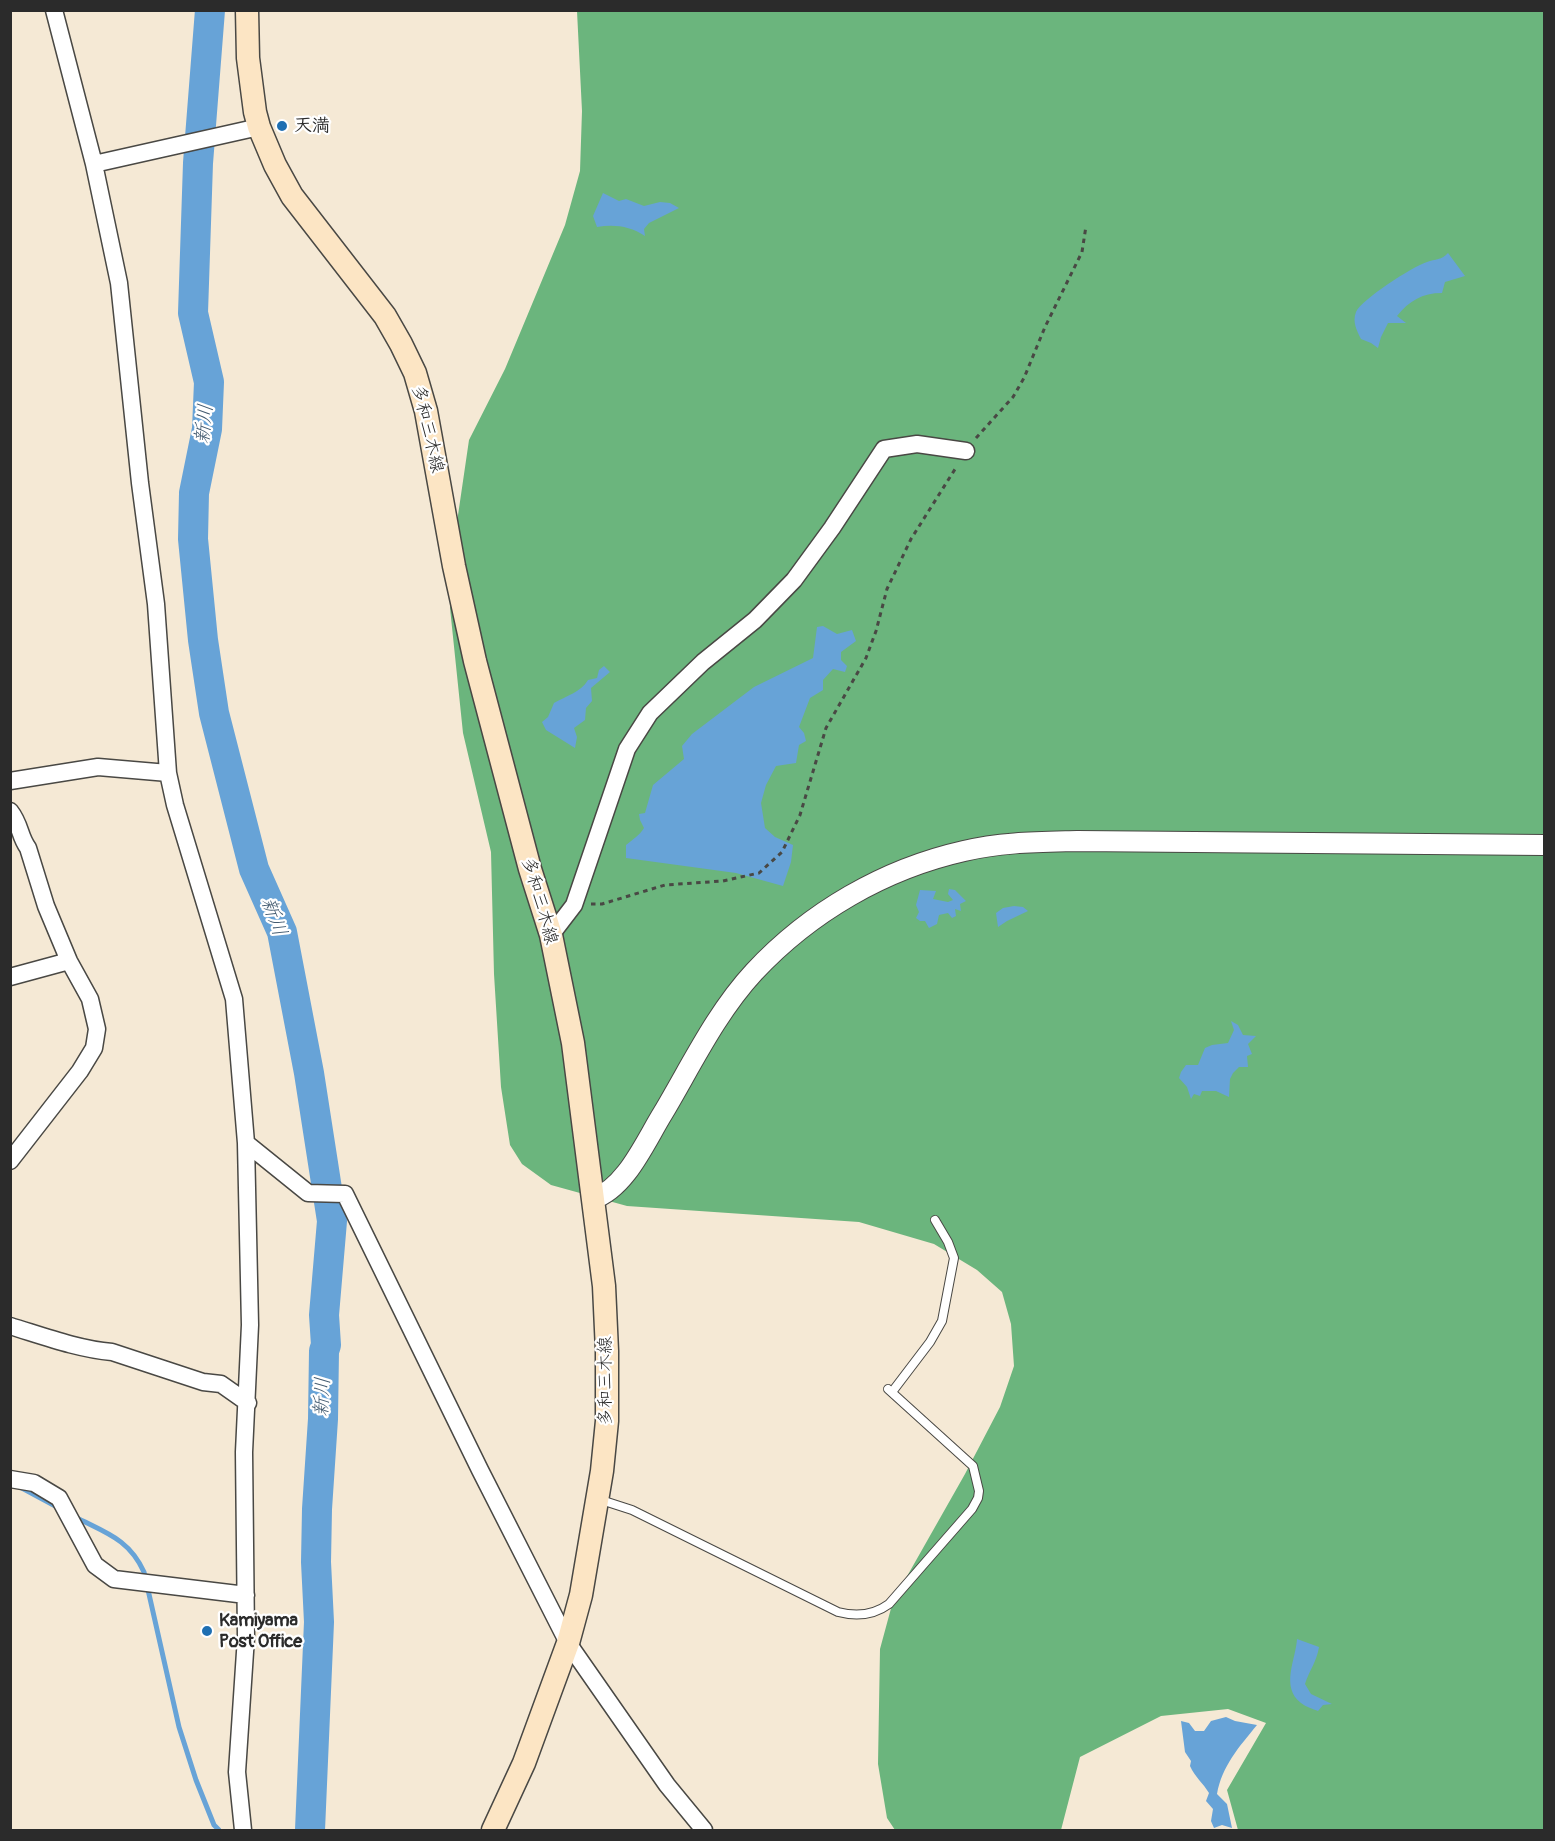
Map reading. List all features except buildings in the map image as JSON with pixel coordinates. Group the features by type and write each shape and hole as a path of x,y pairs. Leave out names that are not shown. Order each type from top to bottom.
{"main road":[{"name":"多和三木線","path":"248,10 248,58 259,127 275,165 292,196 385,316 415,374 426,411 454,566 475,661 526,858 551,936 573,1043 604,1286 607,1421 598,1499 581,1595 568,1643 528,1754 493,1830"}],"street":[{"path":"54,10 94,165 119,282 140,483 156,604 168,772 175,805 234,999 246,1143 250,1325 244,1452 245,1649 237,1772 243,1830"},
{"path":"94,165 259,127"},
{"path":"551,936 574,905 627,748 650,713 703,662 755,620 794,580 832,528 884,449 916,444 966,451"},
{"path":"10,781 98,767 168,772"},
{"path":"10,811 19,821 23,842 28,848 46,906 69,961 90,999 98,1029 94,1048 80,1071 10,1161"},
{"path":"593,1199 604,1196 617,1185 638,1155 717,1021 753,973 785,942 829,907 876,882 917,864 964,851 1010,843 1066,841 1545,845"},
{"path":"10,977 69,961"},
{"path":"246,1143 308,1193 345,1194 480,1470 568,1643 667,1785 704,1830"},
{"path":"10,1326 68,1343 112,1352 203,1382 221,1384 248,1402"},
{"path":"10,1479 34,1483 58,1498 95,1565 114,1579 246,1595"}],"lane":[{"path":"598,1499 632,1510 838,1612 855,1615 873,1613 889,1604 964,1518 975,1504 979,1491 976,1474 966,1458 890,1390 930,1342 942,1321 954,1258 935,1220"}],"path":[{"path":"574,905 602,904 665,885 723,880 759,873 782,852 800,815 826,728 866,658 887,589 911,539 966,451 1013,397 1024,378 1045,327 1082,252 1086,226"}],"green space":[{"path":"577,11 1544,11 1544,1830 1238,1830 1227,1790 1266,1723 1228,1709 1161,1716 1080,1757 1061,1830 895,1830 887,1818 878,1764 880,1649 893,1601 1000,1407 1014,1366 1011,1324 1002,1292 977,1270 934,1244 859,1222 627,1206 551,1185 522,1164 510,1145 501,1087 494,974 491,852 463,733 450,608 457,522 469,440 505,369 565,225 580,171 582,111"}],"water":[{"path":"603,193 619,201 626,199 644,206 660,202 670,203 679,208 649,223 644,229 645,236 622,227 597,227 593,216"},
{"path":"1448,253 1465,276 1445,282 1442,293 1422,296 1406,306 1397,316 1406,323 1388,323 1378,348 1361,339 1355,319 1360,306 1400,277"},
{"path":"823,626 837,634 852,630 856,641 841,652 841,660 847,666 845,672 833,669 823,680 823,690 810,698 799,727 806,741 799,745 796,763 776,766 766,785 761,803 765,828 775,837 793,845 791,862 783,886 736,873 626,858 626,845 644,828 639,814 645,813 653,785 684,759 682,746 692,734 754,687 813,658 817,627"},
{"path":"604,666 610,672 591,688 592,701 586,708 585,720 574,728 577,737 575,748 546,730 542,722 548,717 554,703 577,691 588,680 597,678 599,670"},
{"path":"949,889 955,890 966,901 960,904 961,911 955,909 956,916 952,918 948,913 939,915 937,924 929,928 925,921 916,918 919,912 916,905 920,890 936,891 933,899 948,902 953,900 948,894"},
{"path":"1023,907 1028,911 998,927 996,913 1003,908"},
{"path":"1231,1021 1238,1025 1243,1035 1256,1036 1248,1044 1252,1054 1247,1056 1248,1067 1239,1067 1233,1073 1230,1079 1229,1097 1216,1091 1202,1091 1200,1096 1194,1094 1191,1099 1187,1087 1179,1078 1181,1072 1186,1065 1198,1065 1205,1048 1228,1043 1234,1030"},
{"path":"1297,1639 1319,1647 1305,1684 1311,1694 1332,1704 1323,1705 1318,1711 1301,1703 1291,1689 1291,1672"},
{"path":"1226,1717 1257,1725 1232,1757 1219,1784 1217,1794 1227,1804 1232,1828 1222,1825 1214,1828 1211,1821 1213,1809 1206,1801 1209,1793 1190,1766 1191,1761 1185,1752 1181,1721 1189,1723 1195,1731 1204,1731 1211,1721"}],"waterway":[{"name":"新川","path":"210,10 198,163 193,313 209,382 207,429 194,493 193,539 203,640 214,713 254,869 282,932 309,1073 332,1221 324,1315 326,1345 316,1562 319,1622 310,1830"},
{"path":"20,1487 59,1508"},
{"path":"75,1517 124,1544 144,1572 179,1727 196,1780 214,1825 219,1830"}],"place":[{"name":"天満","path":"282,126"},
{"name":"Kamiyama Post Office","path":"207,1631"}]}
